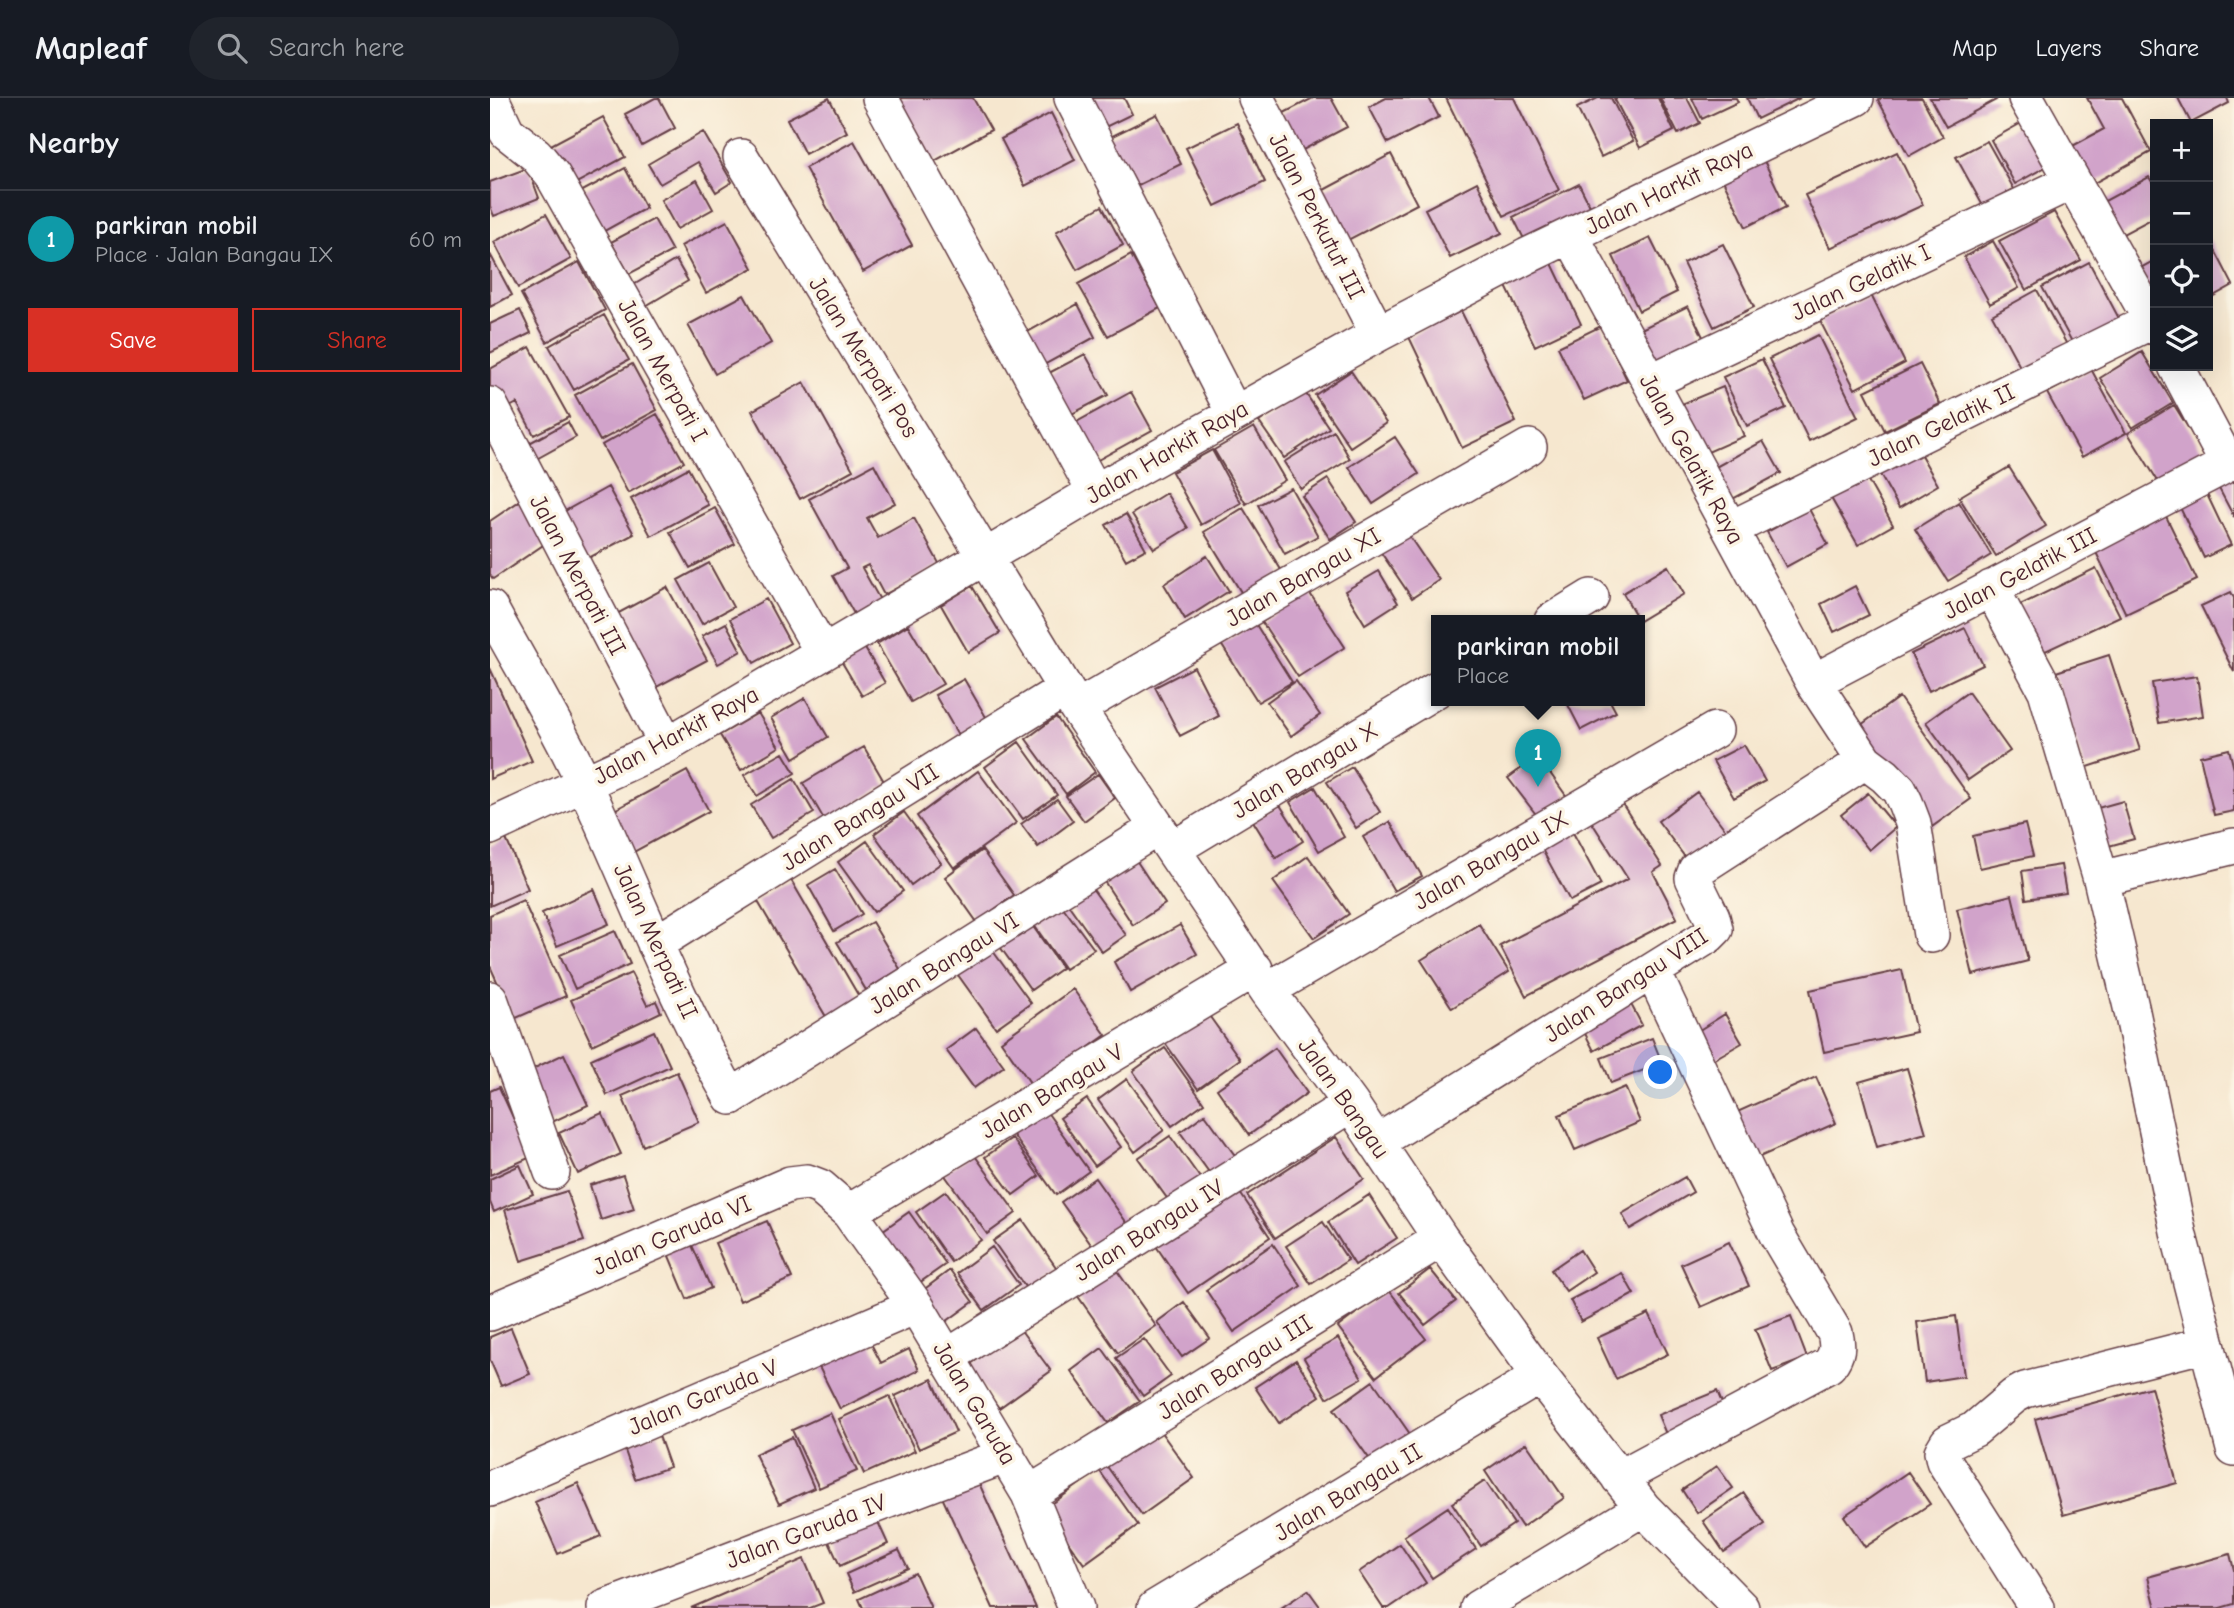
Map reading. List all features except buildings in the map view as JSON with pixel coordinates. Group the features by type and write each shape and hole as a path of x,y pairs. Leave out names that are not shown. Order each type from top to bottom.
{"street":[{"name":"Jalan Merpati I","path":"491,98 507,132 536,155 553,176 823,653"},
{"path":"880,98 1095,492"},
{"path":"1072,98 1234,414"},
{"name":"Jalan Perkutut III","path":"1256,98 1378,334"},
{"name":"Jalan Harkit Raya","path":"490,827 667,745 1095,492 1378,334 1571,236 1856,98"},
{"path":"2026,98 2071,182 2150,317"},
{"name":"Jalan Merpati Pos","path":"741,157 986,557"},
{"name":"Jalan Gelatik I","path":"1650,382 2071,182"},
{"name":"Jalan Gelatik Raya","path":"1571,236 1813,682"},
{"name":"Jalan Gelatik II","path":"1730,528 2150,326"},
{"name":"Jalan Gelatik III","path":"1813,682 2228,464 2179,371"},
{"name":"Jalan Merpati III","path":"490,405 667,745"},
{"name":"Jalan Bangau XI","path":"1071,698 1529,447"},
{"name":"Jalan Bangau","path":"986,557 1071,698 1165,839 1351,1104 1441,1239 1540,1376 1643,1508 1730,1596"},
{"path":"1991,588 2046,691 2101,879 2132,1007 2179,1236 2234,1449"},
{"path":"1562,615 1591,597"},
{"name":"Jalan Merpati II","path":"490,608 585,784 655,944 731,1097"},
{"path":"1813,682 1865,761 1899,790 1910,812 1931,935"},
{"name":"Jalan Bangau X","path":"1165,839 1431,693"},
{"name":"Jalan Bangau VII","path":"655,944 1071,698"},
{"name":"Jalan Bangau IX","path":"1261,979 1715,730"},
{"name":"Jalan Bangau VIII","path":"1376,1143 1709,936 1714,929 1712,917 1693,878 1696,870 1865,761"},
{"name":"Jalan Bangau VI","path":"731,1097 1165,839"},
{"path":"2101,879 2234,846"},
{"path":"1619,1478 1829,1365 1836,1356 1838,1344 1835,1333 1777,1235 1653,972"},
{"name":"Jalan Bangau V","path":"849,1212 1261,979"},
{"path":"490,999 552,1172"},
{"name":"Jalan Bangau IV","path":"947,1357 1351,1104"},
{"name":"Jalan Garuda VI","path":"490,1313 790,1184 807,1182 820,1187 849,1212"},
{"name":"Jalan Garuda","path":"849,1212 916,1306 1007,1455 1029,1494 1076,1608"},
{"name":"Jalan Bangau III","path":"1029,1494 1441,1239"},
{"name":"Jalan Garuda V","path":"490,1489 916,1306"},
{"path":"2038,1608 1944,1461 1942,1452 1948,1443 1975,1429 2025,1390 2206,1344"},
{"name":"Jalan Bangau II","path":"1155,1608 1540,1376"},
{"name":"Jalan Garuda IV","path":"605,1608 1007,1455"},
{"path":"1478,1608 1643,1508"}],"place":[{"name":"parkiran mobil","path":"1538,787"}]}
